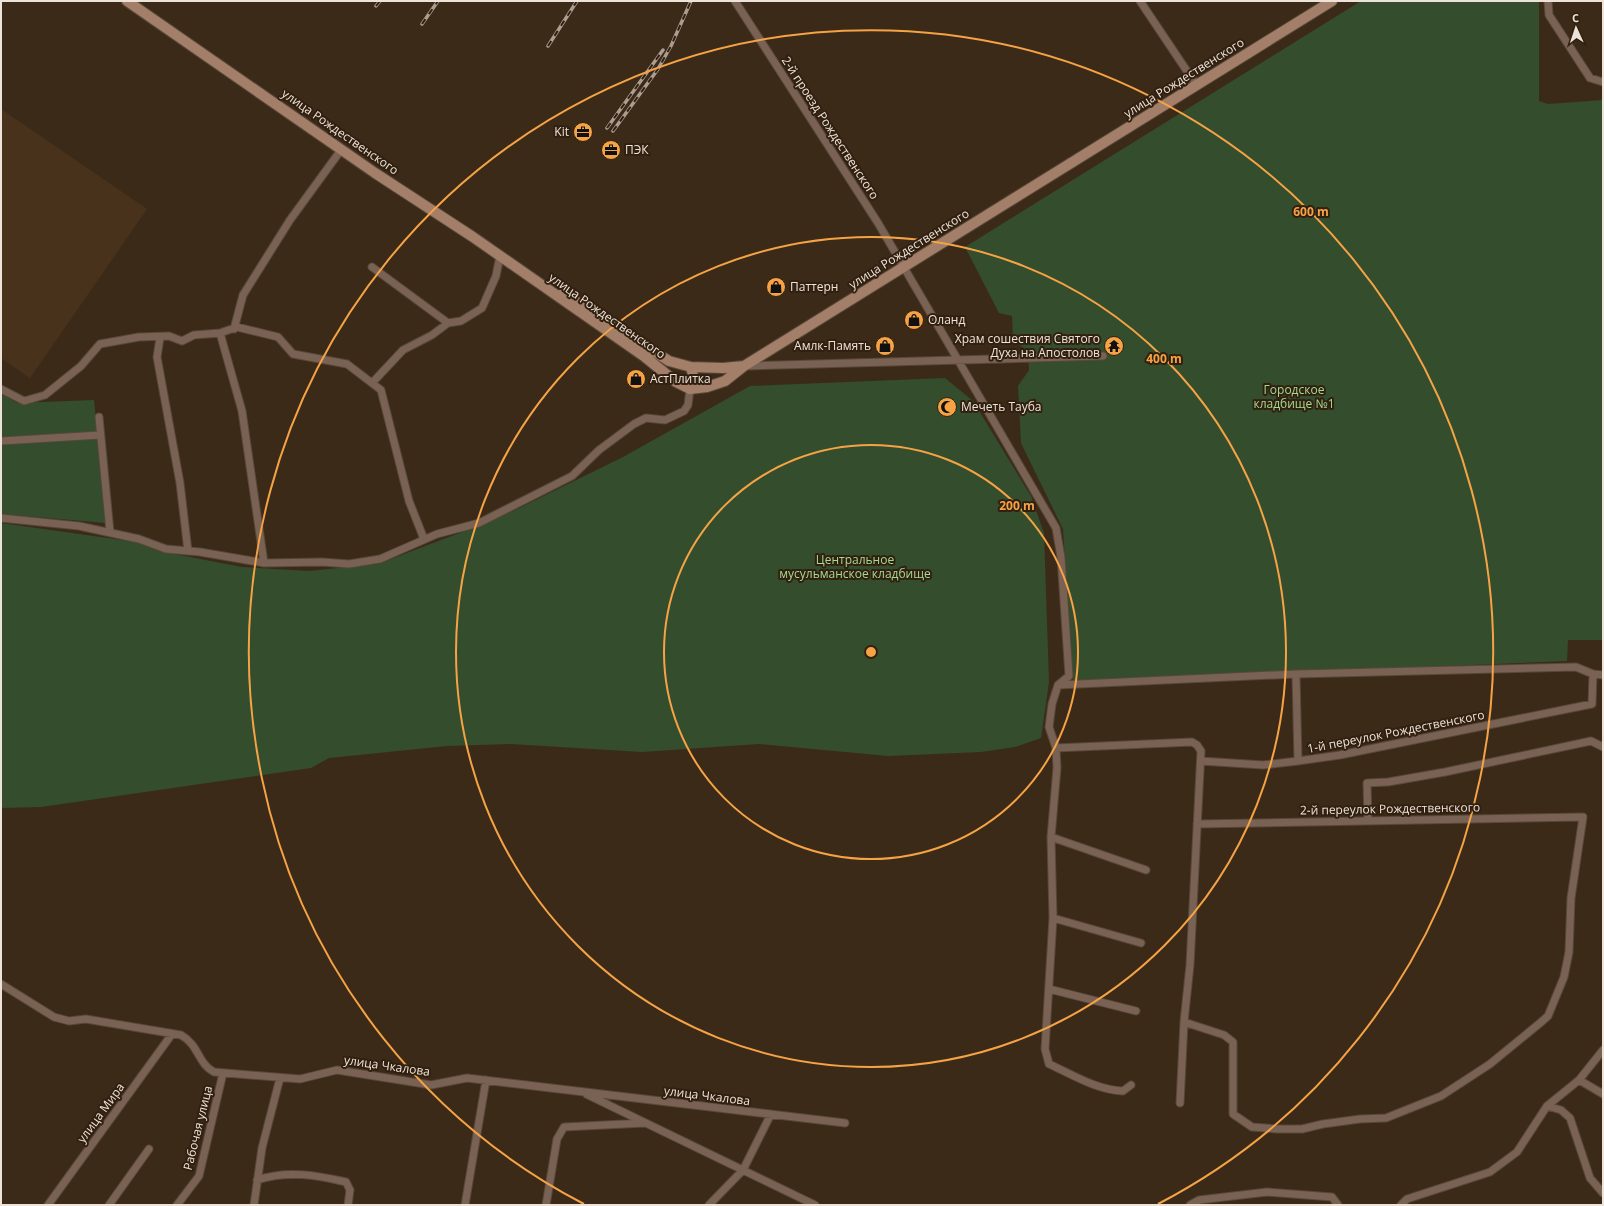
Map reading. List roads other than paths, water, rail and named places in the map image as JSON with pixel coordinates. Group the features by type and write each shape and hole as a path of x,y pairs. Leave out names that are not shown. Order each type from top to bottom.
{"main road":[{"name":"улица Рождественского","path":"127,1 341,150 473,237 645,357 676,382 690,389 707,387 725,380 744,366 1332,1"},
{"path":"473,237 670,361 687,366 723,368 744,366"},
{"path":"676,382 676,368 687,366"},
{"path":"687,366 694,380 690,389"}],"street":[{"name":"2-й проезд Рождественского","path":"735,1 878,223 1056,528 1061,558 1069,676 1058,685"},
{"path":"1140,1 1197,86"},
{"path":"1548,1 1548,15 1590,78 1603,82"},
{"path":"234,328 243,295 290,220 341,150"},
{"path":"372,384 403,350 432,335 448,323 462,321 482,308 496,276 500,256"},
{"path":"372,267 448,323"},
{"path":"1,389 24,401 45,395 81,366 100,344 139,337 160,338 169,336 182,341 194,335 220,333 237,327 278,337 293,354 347,364 381,390 409,501 424,540"},
{"path":"220,333 242,411 264,563"},
{"path":"160,338 157,357 180,483 188,550"},
{"path":"744,366 958,362 1103,356"},
{"path":"1,518 79,526 139,539 166,549 188,550 264,563 357,563 380,559 424,540 479,523 572,476 599,450 634,424 646,418 665,420 684,411 688,405 690,389"},
{"path":"99,417 110,532"},
{"path":"1,441 100,435"},
{"path":"1131,1085 1123,1091 1096,1086 1049,1064 1044,1049 1053,918 1050,837 1057,768 1056,748 1049,727 1052,704 1058,685 1296,674 1576,667 1593,674 1603,675"},
{"path":"1296,674 1298,761"},
{"name":"1-й переулок Рождественского","path":"1201,761 1263,765 1340,755 1592,704 1593,674"},
{"path":"1368,820 1367,783 1388,782 1431,774 1591,741 1603,747"},
{"path":"1056,748 1192,742 1197,744 1201,751 1190,965 1184,1022 1180,1103"},
{"name":"2-й переулок Рождественского","path":"1184,1022 1224,1035 1233,1042 1234,1114 1252,1127 1302,1129 1323,1124 1360,1119 1386,1118 1441,1096 1490,1064 1548,1016 1564,977 1569,952 1571,898 1583,817 1198,824"},
{"path":"1050,837 1146,870"},
{"path":"1053,918 1141,943"},
{"name":"улица Чкалова","path":"1,984 54,1017 69,1021 86,1019 181,1035 191,1040 207,1068 214,1072 300,1079 336,1070 431,1085 467,1078 845,1123"},
{"path":"1049,989 1136,1011"},
{"name":"улица Мира","path":"48,1205 172,1034"},
{"path":"1401,1205 1408,1199 1490,1172 1517,1152 1547,1106 1579,1080 1603,1050"},
{"name":"Рабочая улица","path":"177,1205 199,1176 223,1073"},
{"path":"254,1205 262,1148 280,1078"},
{"path":"465,1205 486,1080"},
{"path":"1579,1080 1603,1094"},
{"path":"580,1092 815,1205"},
{"path":"1547,1106 1561,1110 1570,1118 1590,1178 1603,1193"},
{"path":"709,1205 743,1170 771,1114"},
{"path":"546,1205 556,1139 564,1127 646,1123"},
{"path":"109,1205 150,1149"},
{"path":"257,1180 273,1175 298,1174 346,1182 350,1190 348,1205"},
{"path":"1190,1205 1200,1200 1267,1192 1332,1197 1338,1205"}],"railway":[{"path":"376,6 380,1"},
{"path":"422,24 438,1"},
{"path":"548,46 577,1"},
{"path":"613,131 658,69 671,46 691,1"},
{"path":"607,128 663,50"}],"place":[{"name":"Kit","path":"583,132"},
{"name":"ПЭК","path":"611,150"},
{"name":"Паттерн","path":"776,287"},
{"name":"Оланд","path":"914,320"},
{"name":"Амлк-Память","path":"885,346"},
{"name":"Храм сошествия Святого Духа на Апостолов","path":"1114,346"},
{"name":"АстПлитка","path":"636,379"},
{"name":"Мечеть Тауба","path":"947,407"}],"park label":[{"name":"Городское кладбище №1","path":"1294,397"},
{"name":"Центральное мусульманское кладбище","path":"855,567"}]}
